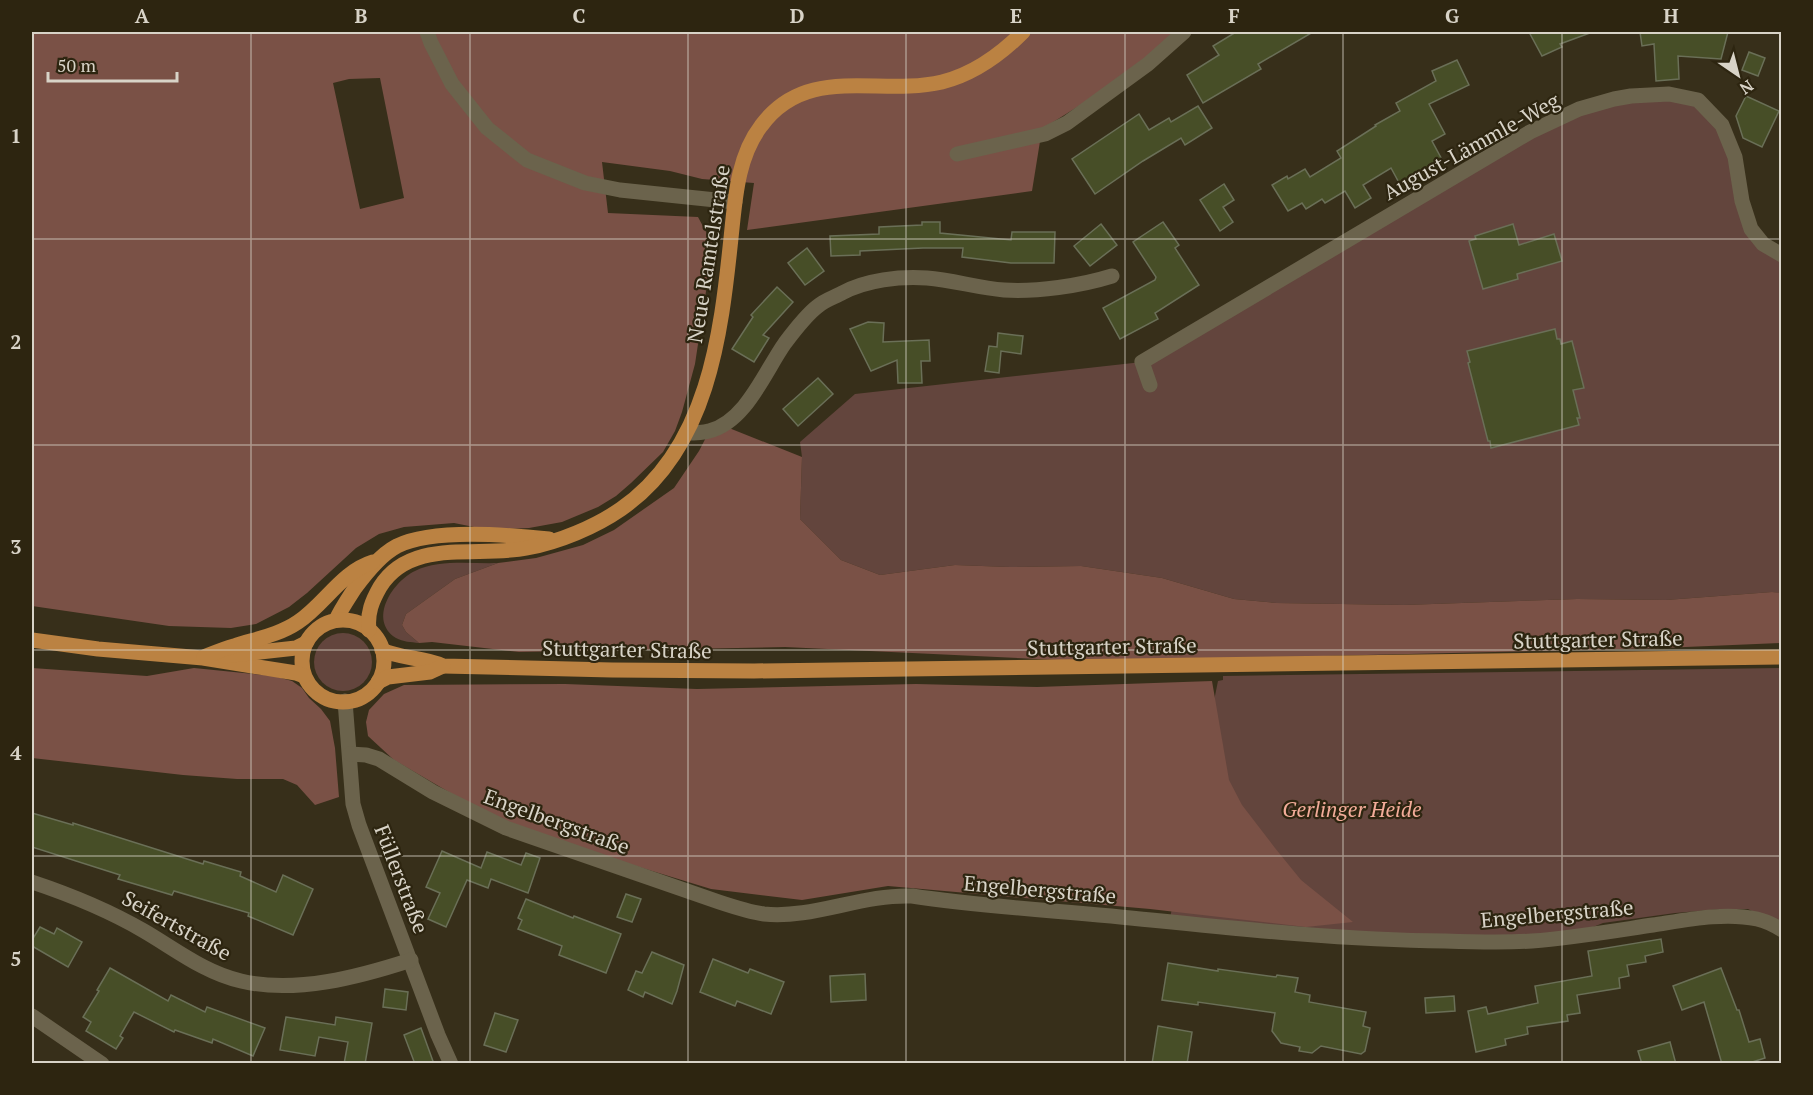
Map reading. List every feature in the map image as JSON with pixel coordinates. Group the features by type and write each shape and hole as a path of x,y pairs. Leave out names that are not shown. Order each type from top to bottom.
{"main road":[{"name":"Neue Ramtelstraße","path":"369,630 369,607 378,590 386,577 406,562 451,552 510,551 530,548 591,526 635,498 672,459 686,433 707,380 719,330 739,179 753,136 769,115 790,98 813,90 850,84 916,85 941,82 965,74 987,62 1007,48 1023,32"},
{"name":"Neue Ramtelstraße","path":"336,620 363,577 378,560 396,546 417,538 450,535 555,539"},
{"path":"203,658 280,632 298,622 350,573 378,560"},
{"path":"336,620 348,620 369,630 382,650 384,666 378,682 364,695 345,701 325,697 316,692 304,676 302,659 306,643 318,628 336,620"},
{"path":"32,640 98,649 203,658 304,676"},
{"path":"203,658 296,648 306,643"},
{"name":"Stuttgarter Straße","path":"382,650 432,661 443,666 754,671 1782,657"},
{"name":"Stuttgarter Straße","path":"378,682 388,677 430,672 443,666"}],"street":[{"path":"427,32 452,84 487,128 527,160 585,183 620,190 735,202"},
{"path":"957,154 1045,134 1067,123 1148,64 1184,32"},
{"name":"August-Lämmle-Weg","path":"1150,385 1142,362 1530,132 1579,110 1614,99 1669,94 1698,100 1722,125 1735,157 1742,201 1751,229 1763,244 1782,255"},
{"path":"686,433 712,431 732,419 762,382 784,344 799,326 818,306 846,291 868,283 898,279 927,278 1004,290 1041,289 1093,282 1112,276"},
{"name":"Füllerstraße","path":"345,701 353,804 359,825 438,1035 452,1064"},
{"name":"Engelbergstraße","path":"350,754 379,759 433,792 506,828 719,902 766,914 810,910 881,897 912,896 1000,908 1295,935 1384,940 1497,942 1568,937 1708,918 1744,917 1771,923 1782,930"},
{"name":"Seifertstraße","path":"32,882 101,908 209,970 260,985 282,986 356,976 411,960"},
{"path":"32,1016 102,1064"}],"green space":[{"path":"1614,99 1698,100 1722,125 1751,229 1781,255 1781,593 1666,600 1577,599 1404,605 1276,603 1234,599 1162,578 1081,566 955,565 880,575 841,560 800,519 802,457 800,442 855,394 1142,362 1530,132"},
{"path":"445,563 498,563 455,579 406,614 402,625 406,632 419,643 396,638 388,630 384,621 386,602 391,592 406,576 424,567"},
{"path":"343,633 354,635 367,646 372,662 370,673 359,686 343,691 332,689 319,678 314,662 316,651 327,638"},
{"name":"Gerlinger Heide","path":"1781,668 1781,926 1748,909 1722,909 1603,923 1568,937 1497,942 1170,918 1218,681 1223,680 1223,676"}],"shaded area":[{"path":"32,32 1175,32 1142,62 1106,89 1042,129 1032,191 747,230 754,183 702,179 670,171 602,162 608,213 698,217 713,245 695,364 675,431 663,452 616,496 598,507 562,522 529,528 489,530 454,523 404,527 379,534 356,548 289,607 256,624 231,628 169,626 32,606","holes":["380,78 404,198 360,209 333,83 349,79"]},
{"path":"714,422 802,457 800,519 841,560 880,575 955,565 1081,566 1162,578 1234,599 1276,603 1404,605 1577,599 1666,600 1772,592 1782,593 1781,643 1324,656 1246,665 1100,662 785,647 519,652 432,642 419,643 406,632 402,625 406,614 455,579 498,563 536,558 583,545 614,530 674,488 699,451"},
{"path":"32,668 147,676 194,668 274,676 292,681 302,688 330,721 339,797 315,805 297,785 283,779 237,779 183,775 32,758"},
{"path":"1212,681 1229,780 1242,805 1301,880 1353,922 1306,927 1150,909 888,886 802,900 711,889 541,837 466,802 394,760 368,736 366,722 369,710 384,694 404,685 565,684 697,689 916,684 1037,687"}],"building":[{"path":"1236,32 1313,32 1258,64 1261,69 1203,103 1187,75 1219,55 1213,46"},
{"path":"1529,32 1590,33 1560,44 1562,47 1542,56"},
{"path":"1640,32 1728,32 1721,59 1678,56 1679,79 1656,81 1654,44 1642,46"},
{"path":"1749,52 1765,58 1758,76 1742,70"},
{"path":"1457,60 1469,85 1429,104 1445,134 1432,141 1446,167 1403,190 1391,168 1363,185 1371,198 1355,208 1345,191 1325,203 1322,199 1306,209 1302,203 1288,211 1272,185 1305,169 1310,177 1341,158 1337,151 1400,111 1396,103 1436,81 1432,71"},
{"path":"1746,96 1779,111 1762,147 1743,138 1736,116"},
{"path":"1198,106 1212,128 1185,145 1181,138 1095,194 1072,159 1139,114 1149,130 1169,118 1171,122"},
{"path":"1224,184 1234,200 1223,207 1233,222 1220,231 1200,200"},
{"path":"922,222 940,222 940,233 1011,240 1012,232 1055,232 1054,263 1011,263 962,257 963,248 860,251 860,255 831,256 830,236 879,234 879,227 922,225"},
{"path":"1163,222 1179,245 1175,248 1199,285 1155,313 1158,319 1120,339 1103,308 1155,280 1156,277 1133,242"},
{"path":"1101,224 1117,245 1090,266 1074,246"},
{"path":"1513,224 1519,245 1554,234 1562,261 1517,274 1518,279 1483,289 1469,241 1476,239 1475,236"},
{"path":"807,248 824,271 805,285 788,263"},
{"path":"777,287 793,302 763,335 769,338 754,362 732,349 753,317 751,315"},
{"path":"868,322 884,323 883,342 929,340 930,361 921,361 922,383 898,383 897,360 871,371 850,329"},
{"path":"1555,329 1557,339 1560,339 1561,344 1572,341 1584,388 1573,390 1580,418 1577,418 1579,425 1491,448 1468,363 1470,362 1467,351"},
{"path":"998,333 1023,336 1021,354 1001,351 999,373 985,371 989,346 997,347"},
{"path":"818,378 833,394 798,426 783,409"},
{"path":"32,813 73,825 73,823 203,864 204,861 241,872 240,876 276,892 283,875 313,889 293,935 248,916 249,913 174,891 172,895 118,879 120,875 32,847"},
{"path":"442,851 481,868 487,852 521,865 526,853 540,858 528,893 491,879 488,888 467,880 446,927 428,919 440,893 426,887"},
{"path":"626,894 641,899 632,922 617,917"},
{"path":"526,899 621,934 606,973 559,955 562,946 518,929 522,920 518,918"},
{"path":"40,927 54,934 57,928 82,942 68,967 32,946 32,940"},
{"path":"1661,939 1663,952 1645,956 1646,962 1627,965 1629,976 1619,978 1620,988 1577,995 1580,1013 1567,1015 1568,1021 1527,1027 1528,1034 1505,1039 1506,1045 1476,1052 1468,1011 1486,1007 1488,1014 1538,1003 1535,986 1592,976 1588,951"},
{"path":"652,952 684,965 672,1004 645,992 643,997 628,990 636,971 642,973"},
{"path":"713,959 748,973 750,969 784,982 771,1014 737,1001 735,1006 700,992"},
{"path":"1168,963 1218,971 1218,969 1298,978 1295,992 1310,995 1309,1002 1366,1012 1363,1026 1370,1028 1365,1051 1361,1054 1321,1046 1312,1053 1299,1051 1300,1047 1281,1043 1272,1031 1275,1013 1198,1002 1198,1005 1162,1000"},
{"path":"110,968 168,1001 171,995 205,1012 207,1007 265,1028 253,1056 213,1039 212,1043 175,1030 174,1032 134,1012 120,1036 123,1038 116,1049 86,1031 91,1022 83,1017"},
{"path":"1721,968 1737,1010 1739,1010 1749,1042 1760,1039 1765,1058 1746,1064 1722,1064 1704,1002 1682,1010 1673,986"},
{"path":"865,974 866,1000 831,1002 830,976"},
{"path":"385,989 408,992 406,1010 383,1007"},
{"path":"1454,996 1455,1011 1426,1013 1425,998"},
{"path":"495,1013 518,1020 506,1052 484,1045"},
{"path":"286,1017 335,1025 336,1017 372,1023 365,1064 344,1064 348,1042 319,1037 315,1056 280,1050"},
{"path":"1158,1026 1192,1032 1187,1064 1152,1064"},
{"path":"421,1028 434,1064 415,1064 404,1035"},
{"path":"1670,1042 1676,1064 1642,1064 1638,1051"}]}
